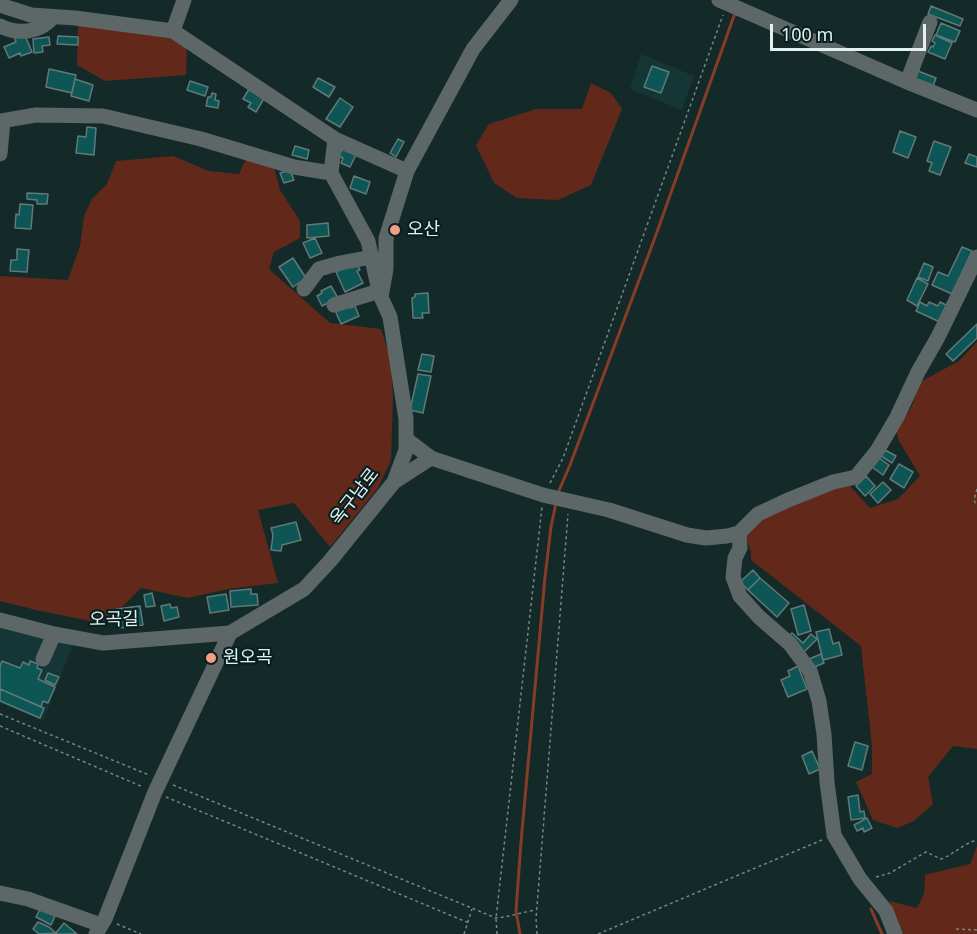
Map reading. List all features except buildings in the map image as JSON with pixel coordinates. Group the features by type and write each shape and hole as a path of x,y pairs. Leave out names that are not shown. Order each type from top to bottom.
{"street":[{"path":"172,31 184,0"},
{"name":"옥구남로","path":"230,633 304,589 330,561 394,482 406,450 406,419 390,317 380,294 386,269 386,238 407,171 473,49 511,0"},
{"path":"0,5 32,15 172,31 335,139 407,171"},
{"path":"731,5 977,110"},
{"path":"0,26 11,31 34,30 46,26 53,17"},
{"path":"907,82 930,22"},
{"path":"0,154 1,121 36,115 103,116 201,139 294,167 331,173"},
{"path":"334,304 380,294 368,241 331,173 335,139"},
{"path":"304,290 319,269 340,262 372,257"},
{"path":"706,538 727,537 739,533 758,514 778,504 833,482 856,477 877,451 897,417 977,257"},
{"path":"406,439 431,458 556,498 609,510 687,535 730,544 735,558"},
{"path":"394,482 431,458"},
{"path":"739,533 740,548 735,558 733,576 740,596 759,617 790,644 810,671 822,723 834,835 860,879 886,911 895,934"},
{"name":"오곡길","path":"0,620 54,634 103,643 230,633"},
{"path":"0,893 28,900 101,926 158,786 230,633"},
{"path":"43,659 54,634"}],"path":[{"path":"497,934 496,918 563,458 731,5"},
{"path":"977,489 974,500 977,506"},
{"path":"537,934 556,498"},
{"path":"0,714 469,923"},
{"path":"0,726 496,918 537,910"},
{"path":"598,934 834,835"},
{"path":"860,879 890,873 926,852 941,860 951,856 958,848 977,840"},
{"path":"464,934 472,908"},
{"path":"101,926 141,934"},
{"path":"956,929 977,930"}],"shaded area":[{"path":"78,23 171,31 187,45 186,75 105,81 77,65"},
{"path":"641,54 694,76 682,110 630,89"},
{"path":"591,83 611,93 622,109 591,185 558,200 517,198 494,183 476,145 489,124 536,109 582,109"},
{"path":"173,156 209,171 239,174 247,157 274,167 280,190 300,221 300,238 274,252 269,269 330,323 381,329 391,360 393,397 391,460 378,488 330,547 294,503 258,510 278,583 228,589 188,598 141,588 105,624 0,601 0,276 68,280 80,246 84,216 92,199 107,184 116,161"},
{"path":"977,342 977,749 953,746 928,777 933,804 914,821 897,828 873,820 856,782 872,774 872,746 861,646 751,560 746,538 756,520 834,487 850,486 870,508 898,499 920,476 899,441 896,430 912,406 920,382 959,361"},
{"path":"0,627 74,642 43,721 0,703"},
{"path":"977,846 977,934 903,934 889,901 917,908 924,894 925,875 970,864"}],"waterway":[{"path":"558,493 657,232 735,13"},
{"path":"520,934 516,911 521,842 545,577 556,503"},
{"path":"871,909 882,934"}],"place":[{"name":"오산","path":"395,230"},
{"name":"원오곡","path":"211,658"}]}
